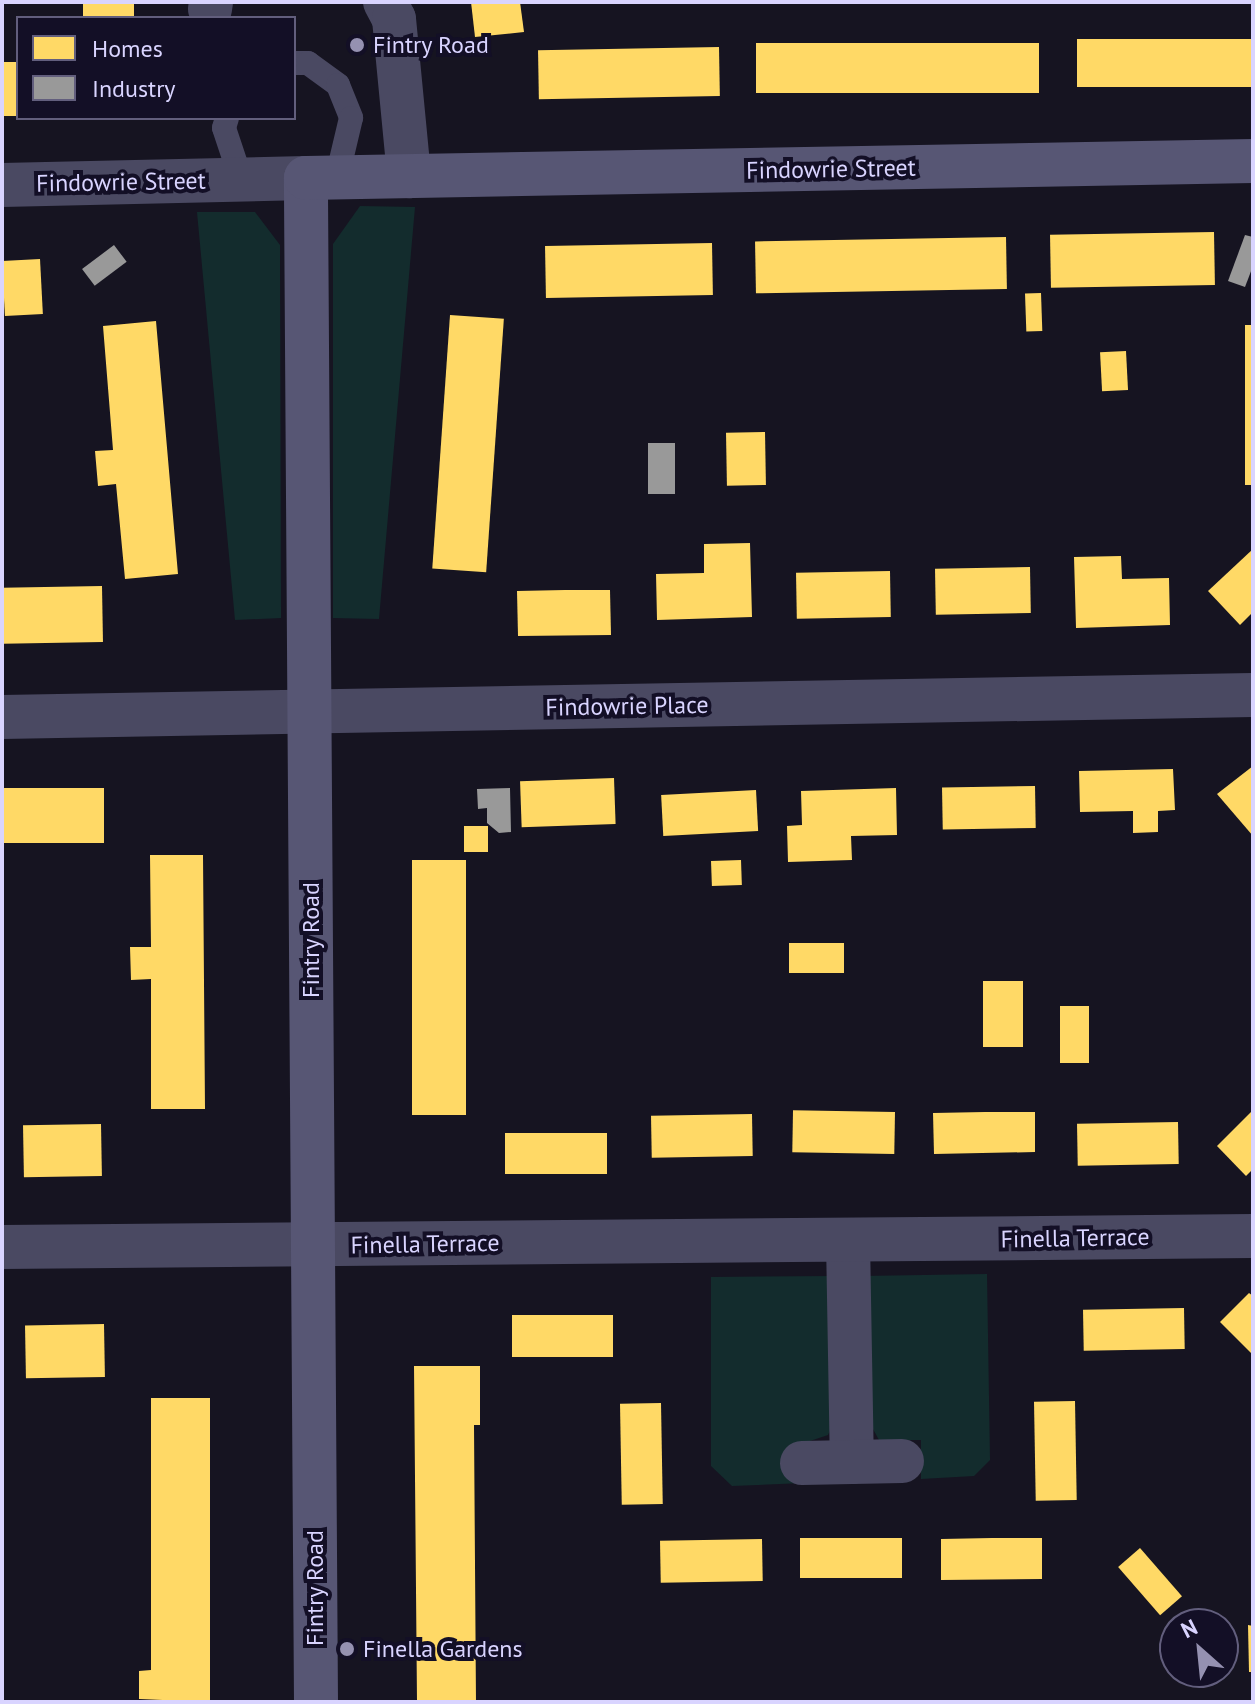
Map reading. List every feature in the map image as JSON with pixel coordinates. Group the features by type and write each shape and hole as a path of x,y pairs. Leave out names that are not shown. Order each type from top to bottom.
{"street":[{"path":"385,2 394,19 409,176"},
{"name":"Findowrie Street","path":"2,185 1253,161"},
{"name":"Fintry Road","path":"316,1702 309,711 321,178"},
{"name":"Findowrie Place","path":"2,717 1253,695"},
{"name":"Finella Terrace","path":"2,1247 1253,1236"},
{"path":"848,1240 852,1462"},
{"path":"802,1463 902,1461"}],"lane":[{"path":"296,63 308,63 338,85 351,118 321,178"},
{"name":"Findowrie Street","path":"226,120 224,128 241,179"}],"green space":[{"path":"360,206 415,207 379,619 333,618 333,244"},
{"path":"197,212 255,212 280,245 281,618 235,620"},
{"path":"987,1274 990,1460 974,1476 921,1479 921,1440 879,1440 862,1409 861,1276"},
{"path":"836,1276 839,1410 828,1435 801,1444 803,1483 732,1486 711,1466 711,1277"}],"building: Homes":[{"path":"83,2 134,2 134,16 83,16"},
{"path":"471,2 520,2 524,32 475,37"},
{"path":"1077,39 1253,39 1253,87 1077,87"},
{"path":"756,43 1039,43 1039,93 756,93"},
{"path":"719,47 720,96 539,99 538,50"},
{"path":"2,62 16,62 16,116 2,116"},
{"path":"1214,232 1215,285 1051,288 1050,235"},
{"path":"1006,237 1007,289 756,293 755,241"},
{"path":"712,243 713,295 546,298 545,246"},
{"path":"40,259 43,314 5,316 2,261"},
{"path":"1041,293 1042,331 1026,332 1025,294"},
{"path":"450,315 504,319 486,572 432,568"},
{"path":"156,321 178,574 125,579 116,484 98,486 95,451 113,450 103,326"},
{"path":"1245,325 1253,325 1253,485 1245,485"},
{"path":"1126,351 1128,390 1102,391 1100,352"},
{"path":"765,432 766,485 727,486 726,433"},
{"path":"750,543 752,617 657,620 656,574 704,573 704,544"},
{"path":"1253,549 1253,612 1240,625 1208,591"},
{"path":"1121,556 1122,579 1169,578 1170,625 1076,628 1074,557"},
{"path":"1030,567 1031,613 936,615 935,569"},
{"path":"890,571 891,617 797,619 796,573"},
{"path":"102,586 103,642 3,644 2,588"},
{"path":"610,590 611,635 518,636 517,591"},
{"path":"1253,766 1253,836 1217,794"},
{"path":"1173,769 1175,810 1158,811 1158,832 1133,833 1133,811 1080,812 1079,771"},
{"path":"614,778 616,824 522,827 520,781"},
{"path":"1035,786 1036,828 943,830 942,788"},
{"path":"2,788 104,788 104,843 2,843"},
{"path":"896,788 897,835 851,836 852,860 788,862 787,826 802,825 801,791"},
{"path":"756,790 758,831 663,836 661,795"},
{"path":"464,826 488,826 488,852 464,852"},
{"path":"150,855 203,855 205,1109 151,1109 151,979 131,980 130,947 151,947"},
{"path":"412,860 466,860 466,1115 412,1115"},
{"path":"741,860 742,885 712,886 711,861"},
{"path":"789,943 844,943 844,973 789,973"},
{"path":"983,981 1023,981 1023,1047 983,1047"},
{"path":"1060,1006 1089,1006 1089,1063 1060,1063"},
{"path":"793,1110 895,1112 894,1154 792,1152"},
{"path":"1253,1110 1253,1169 1246,1176 1217,1146"},
{"path":"1035,1112 1035,1152 934,1154 933,1113"},
{"path":"752,1114 753,1156 652,1158 651,1116"},
{"path":"1178,1122 1179,1164 1078,1166 1077,1124"},
{"path":"101,1124 102,1176 24,1177 23,1125"},
{"path":"505,1133 607,1133 607,1174 505,1174"},
{"path":"1249,1293 1253,1296 1253,1355 1220,1322"},
{"path":"1184,1308 1185,1349 1084,1351 1083,1310"},
{"path":"512,1315 613,1315 613,1357 512,1357"},
{"path":"104,1324 105,1377 26,1378 25,1325"},
{"path":"414,1366 480,1366 480,1425 474,1425 476,1702 417,1702"},
{"path":"151,1398 210,1398 210,1702 139,1699 139,1671 151,1670"},
{"path":"1075,1401 1077,1500 1036,1501 1034,1402"},
{"path":"661,1403 663,1504 622,1505 620,1404"},
{"path":"800,1538 902,1538 902,1578 800,1578"},
{"path":"1042,1538 1042,1579 941,1580 941,1539"},
{"path":"762,1539 763,1581 661,1583 660,1541"},
{"path":"1140,1548 1182,1596 1169,1608 1159,1608 1159,1614 1118,1567"},
{"path":"1248,1625 1253,1626 1253,1672 1249,1672"}],"building: Industry":[{"path":"1245,235 1253,237 1253,266 1245,287 1228,281"},
{"path":"114,245 127,262 95,286 82,269"},
{"path":"648,443 675,443 675,494 648,494"},
{"path":"510,788 511,832 499,833 487,823 487,808 478,809 477,789"}],"place":[{"name":"Fintry Road","path":"357,45"},
{"name":"Finella Gardens","path":"347,1649"}]}
